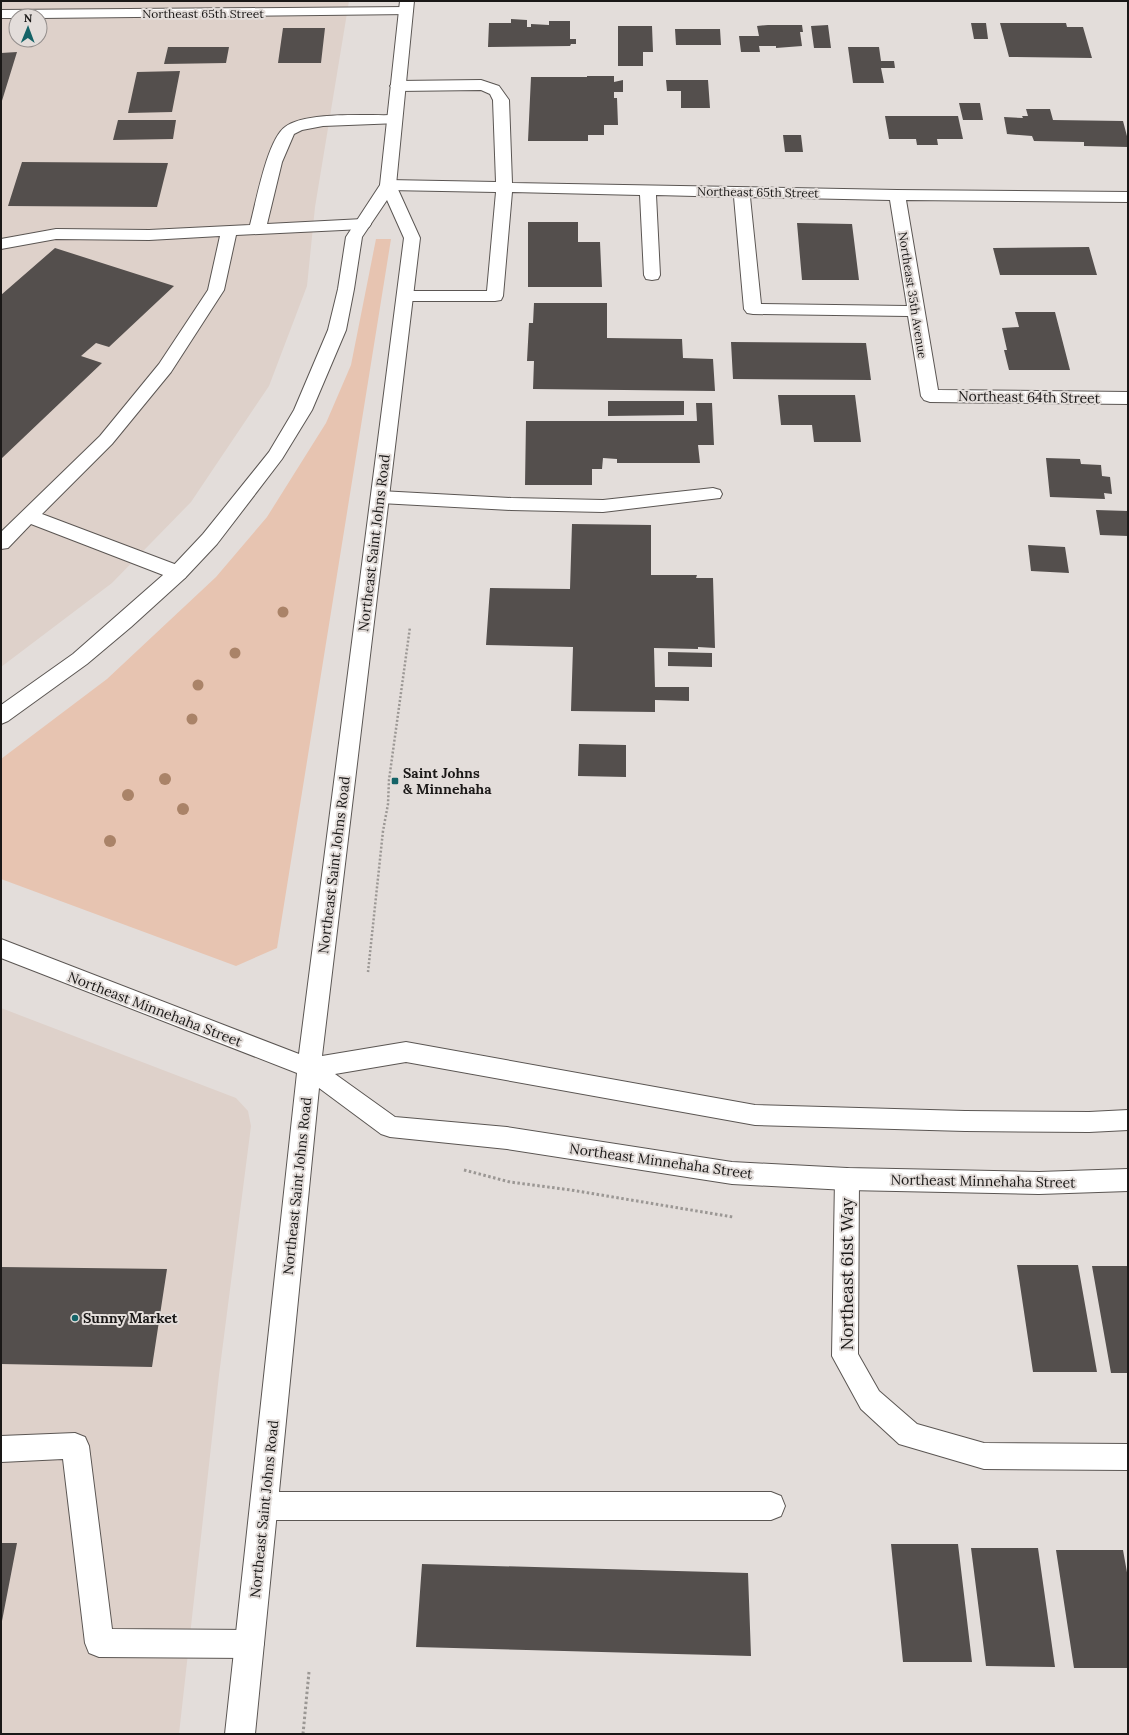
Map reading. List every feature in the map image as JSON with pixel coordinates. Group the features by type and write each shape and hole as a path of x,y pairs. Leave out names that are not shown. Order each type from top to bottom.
{"main road":[{"name":"Northeast 65th Street","path":"1,14 406,6"},
{"name":"Northeast Saint Johns Road","path":"240,1734 309,1068 412,238 388,186 406,6"},
{"path":"398,86 480,85 492,87 498,92 501,100 504,188 496,296 405,296"},
{"path":"257,230 274,167 284,137 289,130 305,123 394,120"},
{"name":"Northeast 65th Street","path":"388,186 1128,198"},
{"path":"1,716 80,659 124,622 178,573 210,539 276,455 303,410 336,330 346,289 354,237 388,186"},
{"path":"648,190 652,275"},
{"path":"742,192 753,309 916,311"},
{"name":"Northeast 35th Avenue","path":"896,195 930,396"},
{"path":"1,244 56,234 149,235 363,224"},
{"path":"1,543 106,440 165,368 216,290 229,232"},
{"name":"Northeast 64th Street","path":"930,396 1128,398"},
{"path":"380,497 511,504 603,506 713,494"},
{"path":"28,516 178,573"},
{"name":"Northeast Minnehaha Street","path":"1,948 309,1068 390,1127 507,1138 732,1173 847,1179 1039,1184 1128,1180"},
{"path":"309,1068 406,1052 755,1115 965,1121 1089,1122 1128,1120"},
{"name":"Northeast 61st Way","path":"847,1179 845,1356 870,1400 909,1436 984,1456 1128,1457"},
{"path":"1,1449 74,1446 99,1643 250,1644"},
{"path":"264,1506 771,1506"}],"path":[{"path":"368,972 383,831 388,804 389,780 410,627"},
{"path":"458,1169 510,1182 571,1190 733,1217"},
{"path":"303,1734 309,1672"}],"shaded area":[{"path":"1,1 349,1 315,207 307,286 269,386 191,502 112,583 1,667"},
{"path":"376,239 391,239 277,948 236,966 1,879 1,759 107,679 216,577 267,517 326,423 351,365"},
{"path":"1,1008 236,1098 248,1111 251,1126 219,1375 179,1734 1,1734"}],"building":[{"path":"511,19 527,20 527,27 531,27 531,24 549,25 549,21 570,21 570,39 576,39 576,44 571,44 570,46 488,47 489,23 511,23"},
{"path":"971,23 986,23 988,39 974,39"},
{"path":"1000,23 1066,23 1067,27 1083,27 1092,58 1009,57"},
{"path":"802,25 803,32 800,32 802,46 776,48 776,46 759,46 760,52 741,52 739,36 759,36 757,26"},
{"path":"828,25 831,48 814,48 811,26"},
{"path":"618,26 652,26 653,52 643,52 643,66 618,66"},
{"path":"283,28 325,28 321,63 278,63"},
{"path":"675,29 720,29 721,45 676,45"},
{"path":"168,47 229,47 226,63 164,64"},
{"path":"848,47 879,47 881,61 894,61 895,68 881,68 884,83 853,83"},
{"path":"17,52 1,104 1,53"},
{"path":"180,71 172,112 128,113 137,72"},
{"path":"614,76 614,82 623,80 623,92 614,92 614,98 617,98 618,125 604,125 604,135 588,135 588,141 528,141 531,77"},
{"path":"666,80 708,80 710,108 681,108 681,91 667,91"},
{"path":"959,103 980,103 983,120 963,120"},
{"path":"1026,109 1050,109 1053,120 1123,121 1128,140 1128,147 1084,146 1084,142 1034,141 1032,136 1007,134 1004,117 1023,118 1022,116 1028,116"},
{"path":"885,116 958,116 963,139 937,139 938,145 917,145 916,139 889,139"},
{"path":"118,120 176,120 173,139 113,140"},
{"path":"783,135 801,135 803,152 785,152"},
{"path":"22,162 168,163 157,207 8,206"},
{"path":"528,222 578,222 578,242 600,242 602,287 528,287"},
{"path":"797,223 852,224 859,280 802,280"},
{"path":"1089,247 1097,275 1000,275 993,248"},
{"path":"55,248 174,286 109,347 96,343 81,356 102,363 1,459 1,295"},
{"path":"534,303 607,303 607,338 682,339 683,358 713,359 715,391 533,389 534,361 527,361 529,323 533,323"},
{"path":"1015,312 1055,312 1070,370 1009,370 1004,350 1007,350 1002,328 1019,327"},
{"path":"731,342 866,343 871,380 733,379"},
{"path":"778,395 855,395 861,442 814,442 812,425 781,425"},
{"path":"608,401 684,401 684,415 608,416"},
{"path":"696,403 712,403 714,445 698,445 700,463 617,463 617,459 603,458 602,469 592,469 592,485 525,485 526,421 697,421"},
{"path":"1046,458 1080,459 1081,464 1101,465 1102,476 1110,477 1112,494 1104,493 1105,499 1050,497"},
{"path":"1096,510 1128,511 1128,536 1100,535"},
{"path":"572,524 651,525 651,575 697,575 696,578 713,578 715,648 654,648 655,687 689,687 689,701 655,700 655,712 571,711 573,647 486,645 490,588 570,589"},
{"path":"1028,545 1065,547 1069,573 1031,571"},
{"path":"668,652 712,653 712,667 668,666"},
{"path":"579,744 626,745 626,777 578,776"},
{"path":"1017,1265 1078,1265 1097,1372 1033,1372"},
{"path":"1092,1266 1128,1266 1128,1373 1111,1373"},
{"path":"1,1267 167,1269 152,1367 1,1364"},
{"path":"1,1543 17,1543 2,1621 1,1621"},
{"path":"891,1544 958,1544 972,1662 903,1662"},
{"path":"971,1548 1038,1548 1055,1667 986,1666"},
{"path":"1056,1550 1123,1550 1128,1578 1128,1668 1074,1668"},
{"path":"422,1564 748,1573 751,1656 416,1647"}],"place":[{"name":"Saint Johns & Minnehaha","path":"395,781"},
{"name":"Sunny Market","path":"75,1318"}]}
